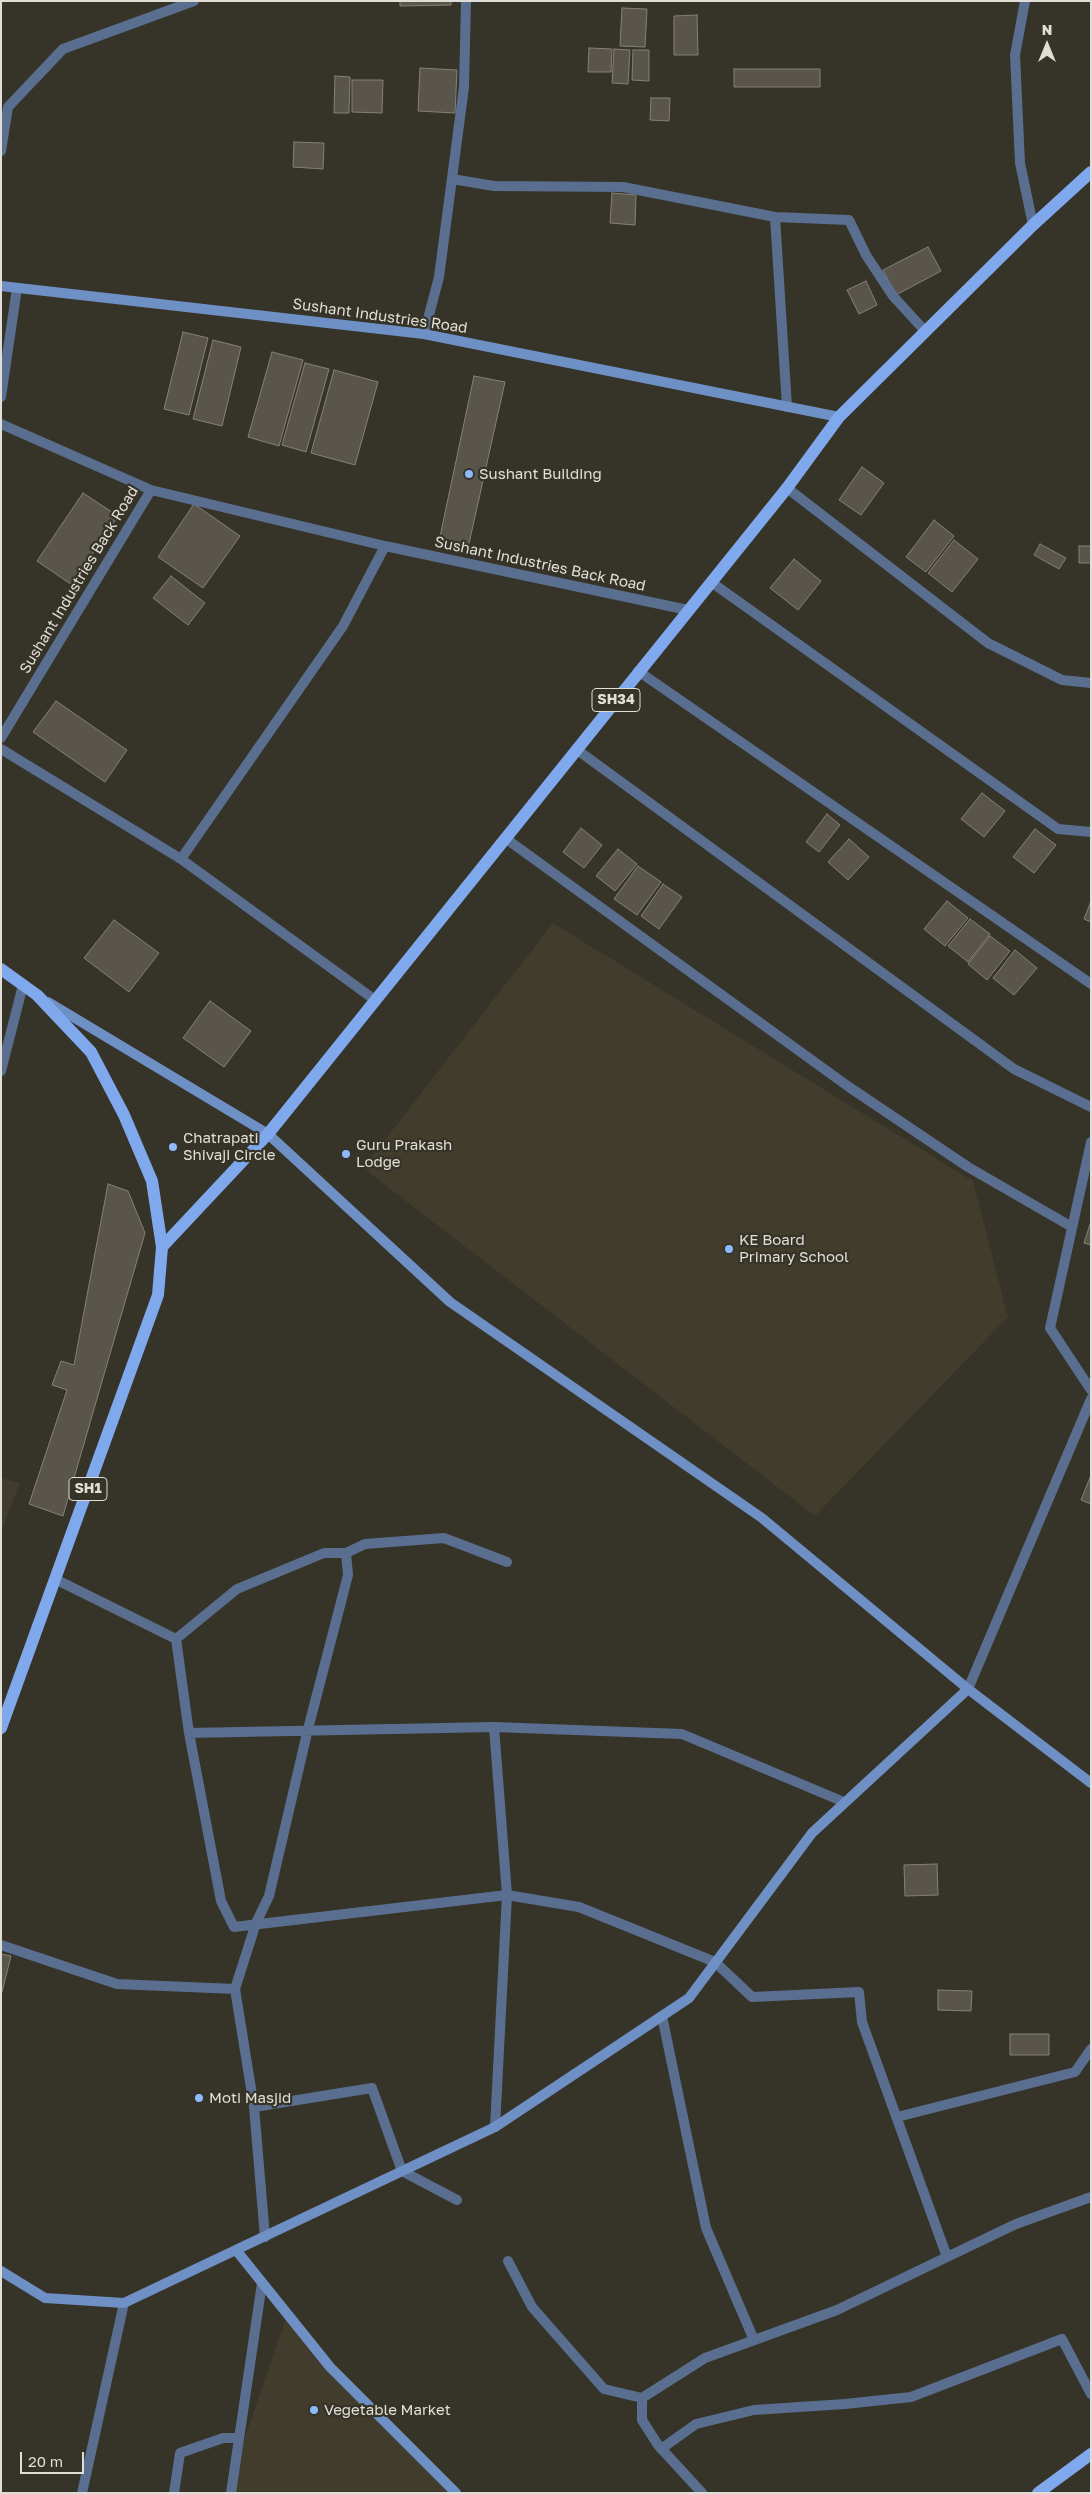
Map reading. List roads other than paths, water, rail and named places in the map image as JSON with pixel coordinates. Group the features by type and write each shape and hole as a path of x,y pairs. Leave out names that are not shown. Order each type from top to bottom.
{"main road":[{"name":"SH34","path":"162,1247 268,1134 638,671 787,488 839,417 1033,225 1091,172"},
{"name":"SH1","path":"1,969 37,995 91,1052 124,1116 152,1181 162,1247 158,1295 1,1728"},
{"path":"1038,2493 1091,2454"}],"street":[{"path":"1,151 8,107 63,49 194,1"},
{"path":"424,334 439,277 464,87 466,1"},
{"path":"1025,1 1015,55 1020,162 1033,225"},
{"path":"452,179 494,186 623,187 775,218 849,220 866,255 893,296 925,331"},
{"path":"775,218 787,407"},
{"name":"Sushant Industries Road","path":"1,286 424,334 839,417"},
{"path":"1,397 17,288"},
{"path":"1,424 151,490"},
{"path":"787,488 988,643 1062,680 1091,683"},
{"name":"Sushant Industries Back Road","path":"1,738 151,490 385,546 688,610"},
{"path":"181,859 343,626 385,546"},
{"path":"711,582 1058,829 1091,832"},
{"path":"638,671 1091,984"},
{"path":"1,749 181,859 375,1000"},
{"path":"576,749 1014,1069 1091,1107"},
{"path":"505,838 849,1087 968,1167 1072,1227"},
{"path":"1,1071 23,985"},
{"path":"37,995 268,1134 450,1302 762,1518 968,1689 1091,1782"},
{"path":"1091,1142 1050,1328 1091,1390"},
{"path":"1,2271 45,2298 124,2303 495,2126 689,1998 812,1832 968,1689 1091,1399"},
{"path":"176,1639 237,1589 324,1553 346,1553 365,1544 444,1538 507,1562"},
{"path":"265,2236 254,2107 235,1989 256,1923 269,1896 308,1729 348,1575 346,1553"},
{"path":"55,1579 176,1639"},
{"path":"176,1639 189,1732 221,1901 234,1927 507,1895 578,1907 715,1962 752,1997 859,1992 862,2022 947,2257"},
{"path":"189,1732 494,1727 682,1734 844,1802"},
{"path":"494,1727 507,1895 495,2126"},
{"path":"1,1945 117,1984 235,1989"},
{"path":"662,2016 706,2228 754,2340"},
{"path":"897,2117 1074,2072 1091,2050"},
{"path":"254,2107 372,2088 402,2171 457,2200"},
{"path":"508,2261 532,2307 604,2389 642,2398 706,2358 836,2310 1016,2224 1091,2197"},
{"path":"236,2250 330,2367 456,2493"},
{"path":"231,2493 262,2283"},
{"path":"82,2493 124,2303"},
{"path":"661,2449 696,2424 754,2410 845,2404 911,2397 1062,2339 1091,2394"},
{"path":"642,2398 642,2420 661,2449 702,2493"},
{"path":"174,2493 180,2453 222,2438 239,2438"}],"place":[{"name":"Sushant Building","path":"469,474"},
{"name":"Chatrapati Shivaji Circle","path":"173,1147"},
{"name":"Guru Prakash Lodge","path":"346,1154"},
{"name":"KE Board Primary School","path":"729,1249"},
{"name":"Moti Masjid","path":"199,2098"},
{"name":"Vegetable Market","path":"314,2410"}]}
